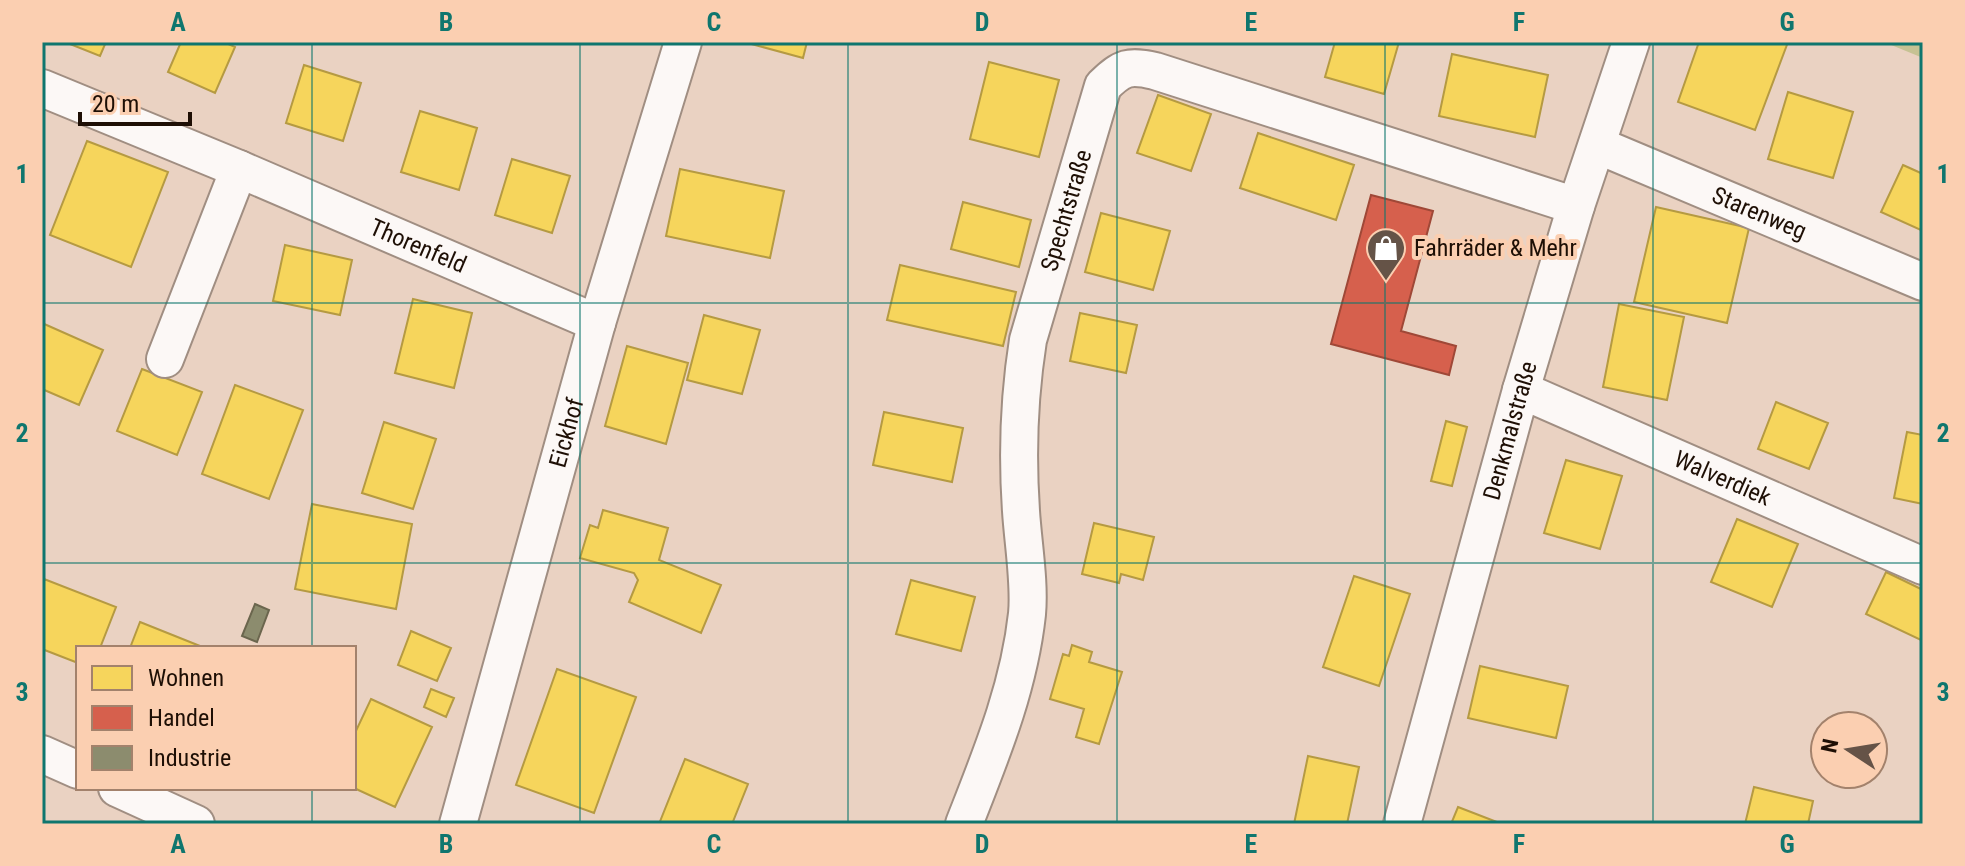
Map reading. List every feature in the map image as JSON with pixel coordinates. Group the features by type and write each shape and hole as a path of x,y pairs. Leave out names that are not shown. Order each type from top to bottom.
{"street":[{"name":"Eickhof","path":"465,822 597,323 683,42"},
{"name":"Denkmalstraße","path":"1402,824 1521,390 1576,206 1631,42"},
{"name":"Spechtstraße","path":"964,824 1016,681 1027,611 1019,434 1028,340 1103,86 1116,73 1134,66 1155,71 1576,206"},
{"name":"Thorenfeld","path":"42,88 597,323"},
{"name":"Starenweg","path":"1597,145 1923,282"},
{"path":"165,359 239,169"},
{"name":"Walverdiek","path":"1521,390 1923,566"},
{"path":"43,756 76,769"},
{"path":"121,790 196,824"}],"shaded area":[{"path":"1884,42 1923,42 1923,58"}],"building: Wohnen":[{"path":"65,42 106,42 100,56"},
{"path":"181,42 224,42 235,47 215,93 168,72"},
{"path":"744,42 807,42 803,58"},
{"path":"1335,42 1399,42 1384,94 1325,77"},
{"path":"1699,42 1788,42 1755,130 1678,102"},
{"path":"1452,54 1548,75 1535,137 1439,116"},
{"path":"989,62 1059,80 1039,157 970,139"},
{"path":"304,65 361,83 343,141 286,123"},
{"path":"1788,92 1853,112 1833,178 1768,159"},
{"path":"1158,95 1211,114 1191,171 1137,153"},
{"path":"420,111 477,128 459,190 401,172"},
{"path":"1258,133 1354,165 1336,220 1240,188"},
{"path":"87,141 168,172 131,267 50,235"},
{"path":"512,159 570,176 552,233 495,215"},
{"path":"1903,165 1923,174 1923,231 1881,212"},
{"path":"680,169 784,191 770,258 666,236"},
{"path":"963,202 1031,220 1019,267 951,249"},
{"path":"1656,207 1749,228 1727,323 1634,302"},
{"path":"1101,213 1170,231 1153,290 1085,272"},
{"path":"285,245 352,260 340,315 273,301"},
{"path":"900,265 1016,292 1003,346 887,320"},
{"path":"413,299 472,313 454,388 395,373"},
{"path":"1619,304 1684,317 1667,400 1603,387"},
{"path":"1080,313 1137,325 1126,373 1070,361"},
{"path":"704,315 760,330 742,394 687,380"},
{"path":"42,323 103,350 79,405 42,389"},
{"path":"627,346 688,363 666,444 605,426"},
{"path":"142,369 202,392 177,455 117,431"},
{"path":"235,385 303,410 269,499 202,474"},
{"path":"1776,402 1828,423 1809,469 1758,449"},
{"path":"884,412 963,428 952,482 873,465"},
{"path":"1446,421 1467,427 1452,486 1431,481"},
{"path":"384,422 436,439 413,509 362,493"},
{"path":"1907,432 1923,435 1923,504 1894,498"},
{"path":"1566,460 1622,476 1600,549 1544,533"},
{"path":"312,504 412,524 396,609 295,589"},
{"path":"603,510 668,528 659,560 721,585 701,633 629,602 638,580 634,573 580,558 590,525 598,528"},
{"path":"1737,519 1798,544 1772,607 1711,582"},
{"path":"1094,523 1154,537 1143,580 1121,574 1119,583 1082,574"},
{"path":"1886,572 1923,590 1923,641 1866,614"},
{"path":"1354,576 1410,594 1379,686 1323,667"},
{"path":"44,579 116,607 101,646 76,646 76,662 42,649"},
{"path":"911,580 975,597 961,651 896,634"},
{"path":"140,622 200,646 131,646"},
{"path":"411,631 451,648 437,681 398,665"},
{"path":"1072,645 1092,652 1089,662 1122,672 1099,744 1076,737 1084,709 1050,699 1063,654 1069,656"},
{"path":"1480,666 1568,686 1556,738 1468,718"},
{"path":"557,669 636,697 594,813 516,785"},
{"path":"431,689 454,698 446,717 424,707"},
{"path":"371,699 432,727 395,807 356,789 356,731"},
{"path":"1308,756 1359,767 1347,824 1294,824"},
{"path":"685,759 748,784 732,824 659,824"},
{"path":"1754,787 1813,801 1808,824 1745,824"},
{"path":"1458,807 1502,824 1451,824"}],"building: Handel":[{"path":"1371,195 1433,211 1401,331 1456,346 1449,375 1331,344"}],"building: Industrie":[{"path":"255,604 269,610 257,642 242,636"}],"place":[{"name":"Fahrräder & Mehr","path":"1386,282"}]}
